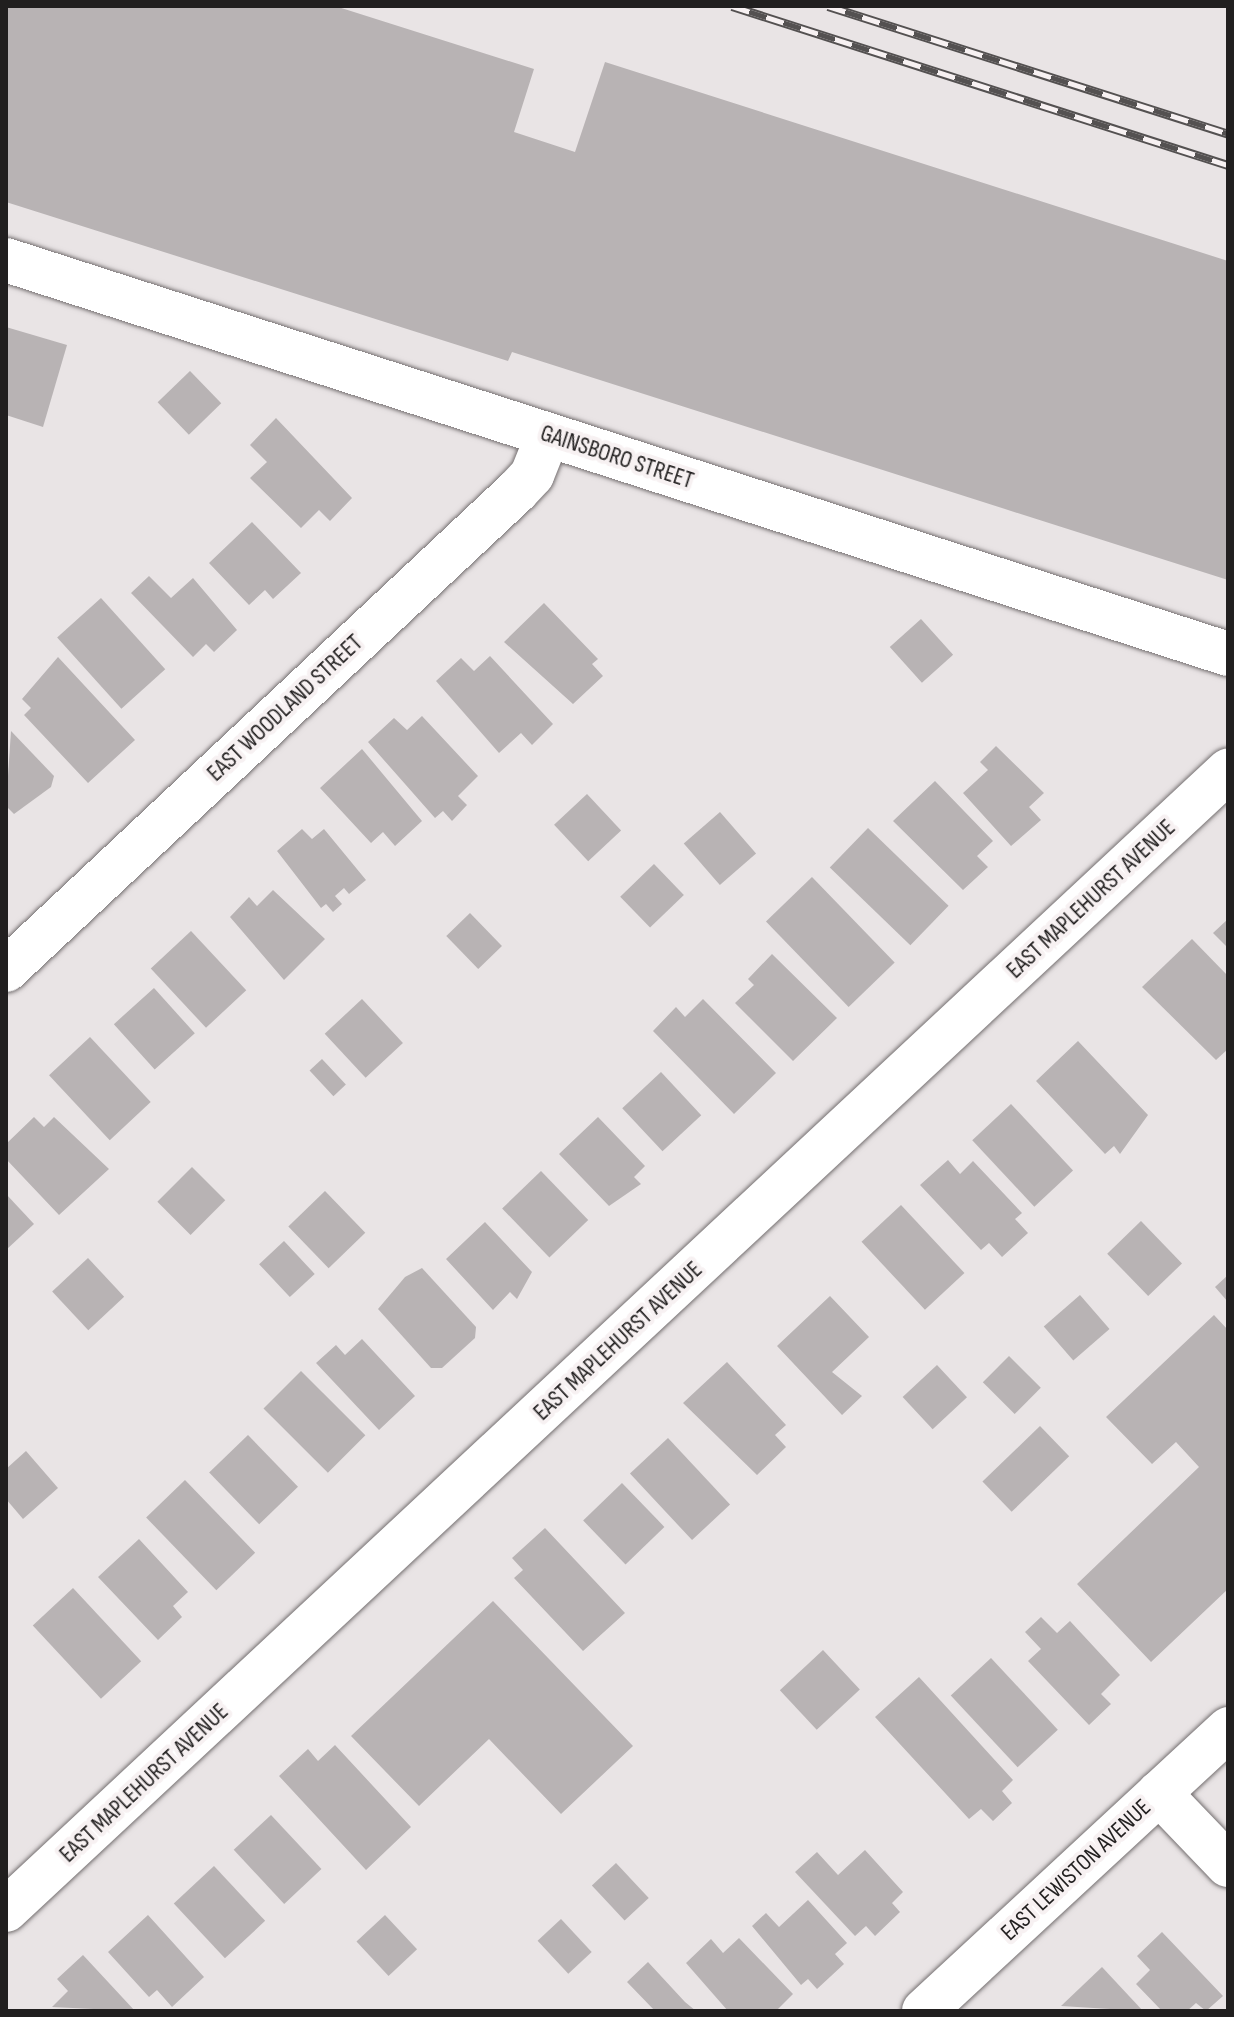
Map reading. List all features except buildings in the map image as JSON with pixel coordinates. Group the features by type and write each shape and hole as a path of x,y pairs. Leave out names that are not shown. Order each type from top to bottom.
{"street":[{"name":"GAINSBORO STREET","path":"6,260 1228,654"},
{"name":"EAST WOODLAND STREET","path":"6,970 517,491 532,475 548,435"},
{"name":"EAST MAPLEHURST AVENUE","path":"6,1910 1228,771"},
{"name":"EAST LEWISTON AVENUE","path":"924,2011 1228,1729"},
{"path":"1159,1793 1228,1865"}],"railway":[{"path":"732,6 1228,165"},
{"path":"828,6 1228,134"}]}
